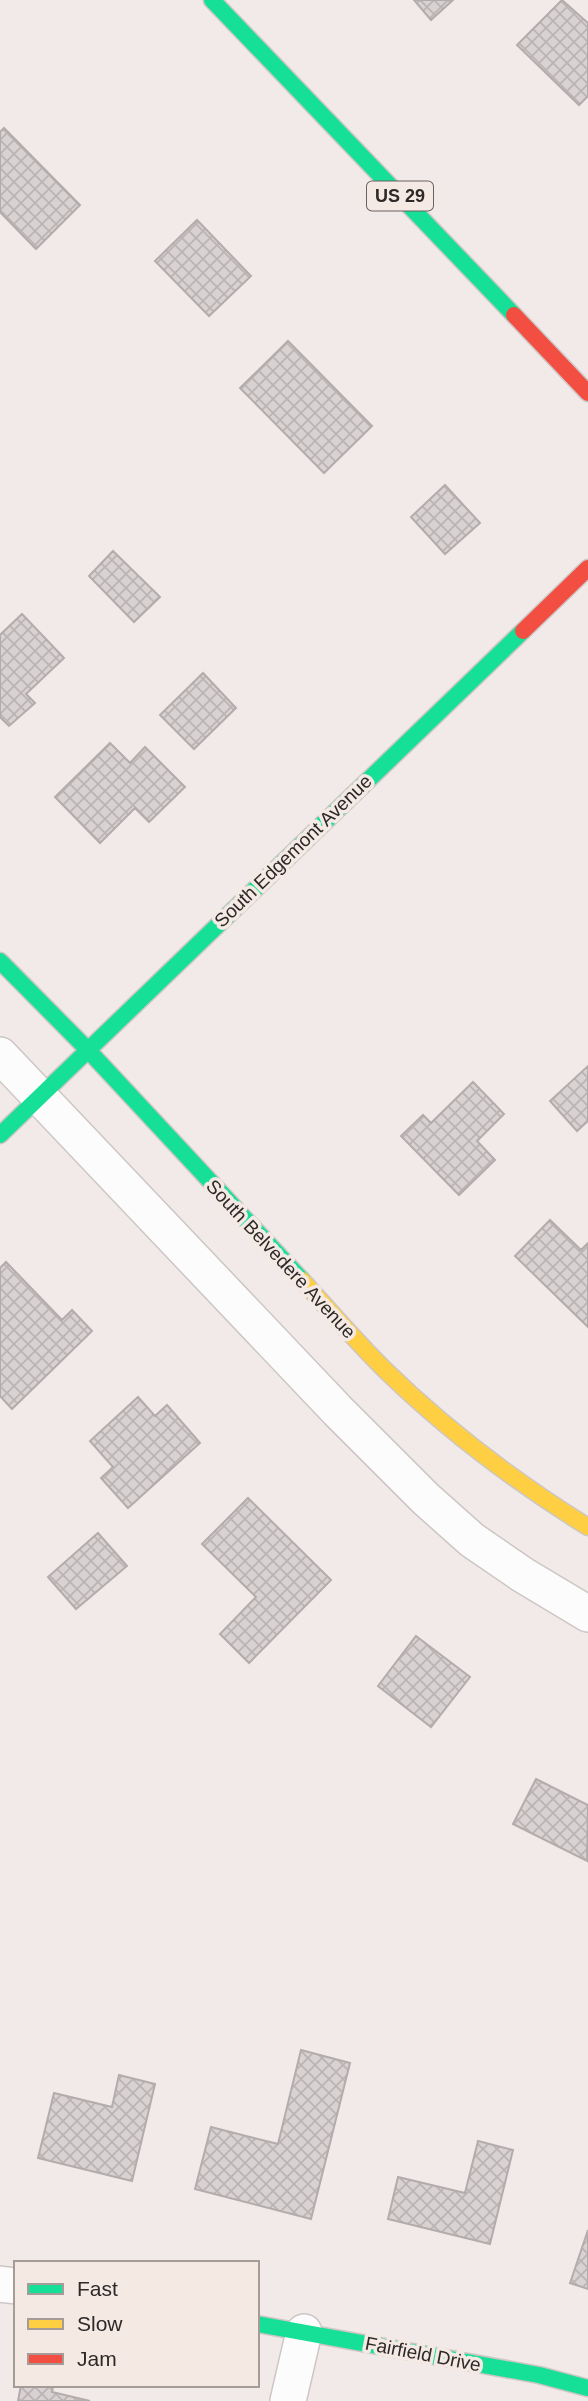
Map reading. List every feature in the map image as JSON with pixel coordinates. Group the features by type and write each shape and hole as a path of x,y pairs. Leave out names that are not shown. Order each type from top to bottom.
{"street":[{"name":"US 29","path":"212,0 588,393"},
{"name":"South Edgemont Avenue","path":"0,1135 588,568"},
{"name":"South Belvedere Avenue","path":"0,961 87,1049 380,1365 425,1408 473,1448 588,1527"},
{"path":"0,1055 328,1402 426,1499 472,1540 588,1614"},
{"name":"Fairfield Drive","path":"259,2324 539,2375 588,2388"},
{"path":"288,2401 304,2332"}],"building":[{"path":"414,0 453,0 431,20"},
{"path":"562,0 588,23 588,96 579,105 517,45"},
{"path":"4,128 80,205 36,249 0,212 0,132"},
{"path":"197,220 251,276 209,316 155,261"},
{"path":"288,341 372,426 324,473 240,388"},
{"path":"445,485 480,523 445,554 411,517"},
{"path":"113,551 160,597 134,622 89,576"},
{"path":"22,614 64,658 26,694 35,703 9,726 0,717 0,635"},
{"path":"203,673 236,708 194,749 160,715"},
{"path":"110,743 130,763 145,747 185,787 149,822 135,808 100,843 55,797"},
{"path":"588,1066 588,1121 577,1131 550,1101"},
{"path":"473,1082 504,1114 477,1141 495,1160 459,1195 401,1136 423,1115 431,1123"},
{"path":"550,1220 581,1250 588,1243 588,1327 515,1256"},
{"path":"6,1262 62,1320 72,1310 92,1331 12,1409 0,1396 0,1268"},
{"path":"138,1397 155,1416 167,1405 200,1443 128,1508 101,1478 113,1467 90,1441"},
{"path":"248,1498 331,1580 249,1663 220,1634 256,1597 202,1544"},
{"path":"98,1533 127,1566 76,1609 48,1577"},
{"path":"416,1636 470,1677 431,1727 378,1686"},
{"path":"536,1779 588,1805 587,1861 513,1824"},
{"path":"301,2050 350,2063 311,2219 195,2189 211,2127 278,2144"},
{"path":"119,2075 155,2084 132,2181 38,2158 54,2093 112,2107"},
{"path":"478,2141 513,2150 490,2244 388,2219 398,2177 465,2193"},
{"path":"588,2230 588,2289 570,2283"},
{"path":"21,2387 53,2387 52,2392 90,2401 18,2401"}],"traffic: fast":[{"path":"212,0 514,315"},
{"path":"0,1135 523,631"},
{"path":"0,961 87,1049 302,1280"},
{"path":"259,2324 539,2375 588,2388"}],"traffic: slow":[{"path":"302,1280 372,1356 430,1411 507,1472 588,1527"}],"traffic: jam":[{"path":"514,315 588,393"},
{"path":"523,631 588,568"}]}
